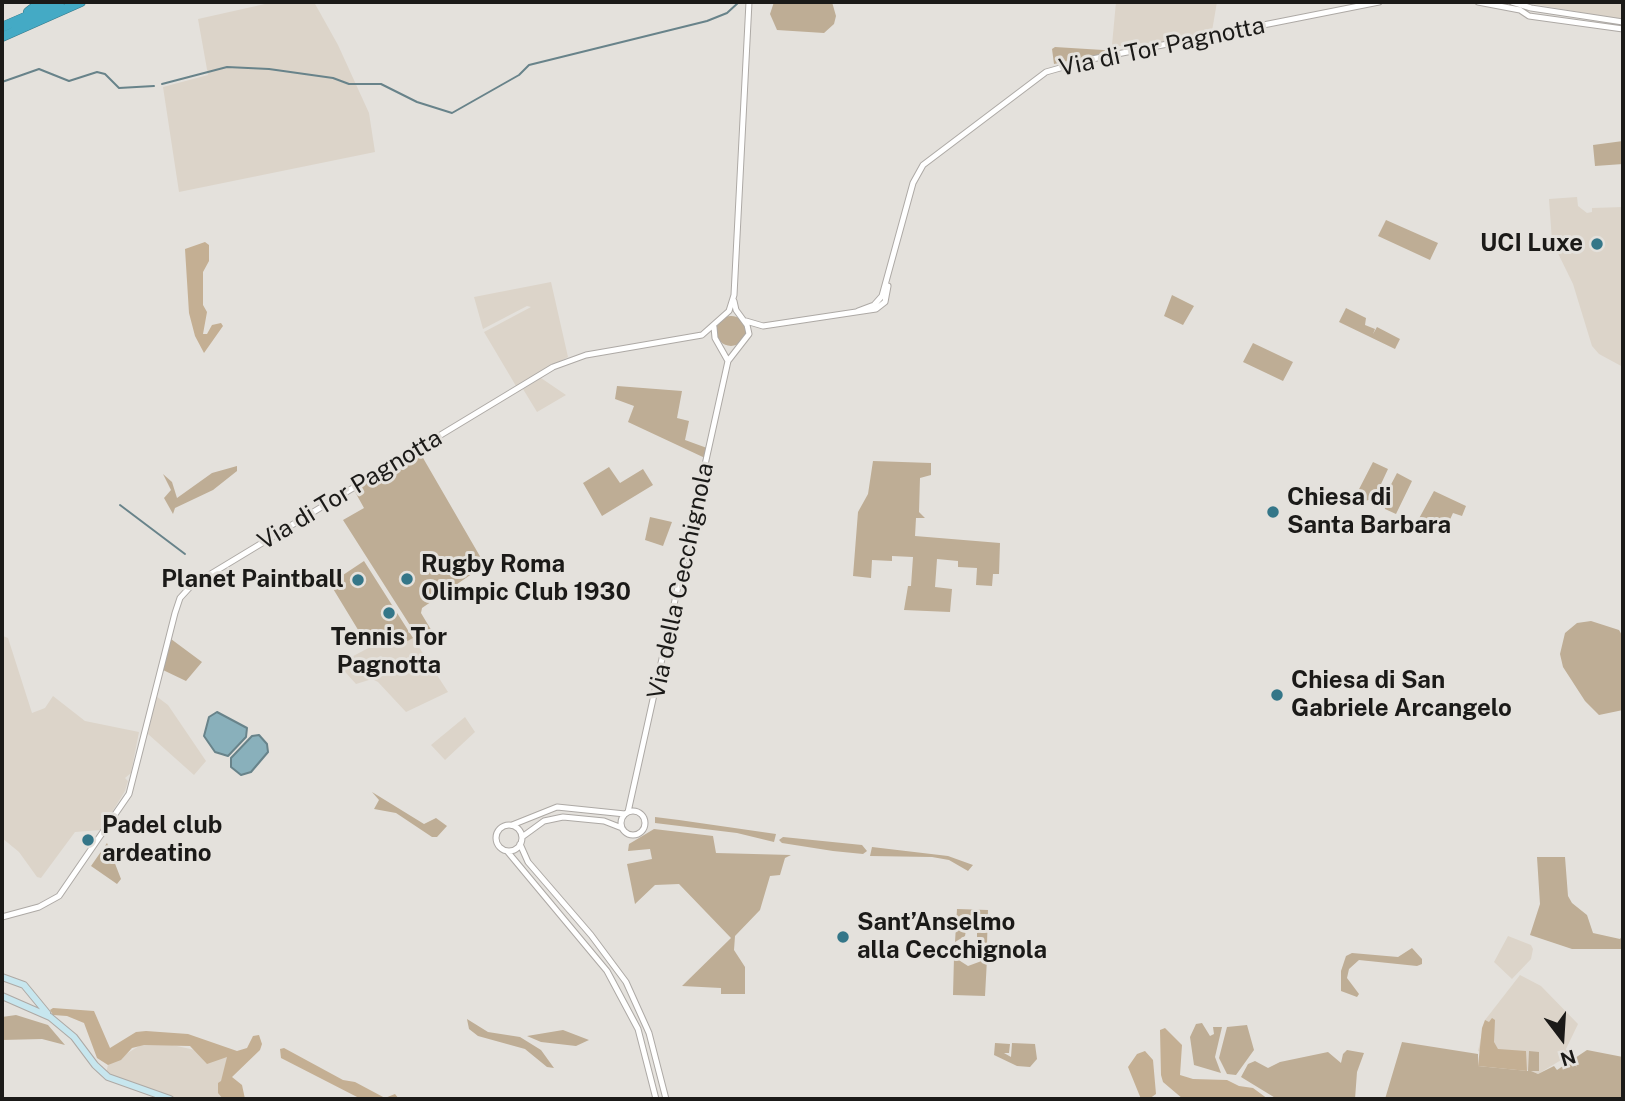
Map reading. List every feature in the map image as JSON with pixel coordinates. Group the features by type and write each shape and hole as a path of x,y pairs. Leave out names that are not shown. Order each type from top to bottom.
{"highway":[{"path":"2,27 41,2"},
{"path":"2,27 60,2"},
{"path":"2,37 81,2"}],"main road":[{"path":"2,977 24,985 50,1017 74,1037 106,1076 170,1099"},
{"path":"4,996 21,999 25,992 24,985"},
{"path":"4,996 50,1017"}],"street":[{"path":"748,336 743,319 735,307 734,295 749,2"},
{"name":"Via di Tor Pagnotta","path":"748,336 763,326 875,310 884,305 889,275 912,189 923,165 1046,72 1069,63 1379,2"},
{"path":"1478,2 1520,10 1529,16 1623,29"},
{"path":"1512,2 1531,8 1623,22"},
{"path":"728,361 715,326 730,309 734,295"},
{"path":"724,316 743,319"},
{"name":"Via di Tor Pagnotta","path":"743,319 763,326"},
{"name":"Via di Tor Pagnotta","path":"693,338 706,334 715,326"},
{"name":"Via della Cecchignola","path":"627,813 728,361 748,336"},
{"name":"Via di Tor Pagnotta","path":"2,917 39,907 59,896 129,794 175,613 180,598 191,586 555,366 586,355 693,338 704,337 720,345"},
{"path":"720,345 738,348"},
{"path":"507,851 521,840 529,829 553,818 585,818 591,823 597,820 622,828 630,834 641,830 644,819 632,800"},
{"path":"637,811 610,813 557,807 503,827 497,835 498,844 507,851 590,949 618,988 641,1039 656,1099"},
{"path":"622,828 627,813"},
{"path":"513,825 528,862 591,935 626,982 649,1033 666,1099"}],"shaded area":[{"path":"314,2 338,45 369,113 375,152 179,192 163,87 208,75 198,19 265,4"},
{"path":"774,2 832,2 836,16 834,24 824,33 777,30 770,14"},
{"path":"1116,2 1217,2 1212,31 1135,48 1112,45"},
{"path":"1623,2 1623,19 1527,3"},
{"path":"1055,47 1111,52 1054,64 1052,49"},
{"path":"1623,141 1623,164 1595,166 1593,145"},
{"path":"1577,197 1578,206 1587,213 1592,212 1592,208 1623,207 1623,367 1599,354 1592,346 1573,284 1552,241 1549,199"},
{"path":"1386,220 1438,243 1430,260 1378,236"},
{"path":"205,242 209,245 209,261 203,272 203,305 207,312 203,334 207,334 212,325 221,323 223,326 204,353 195,336 189,313 185,249"},
{"path":"551,282 568,357 516,386 484,332 531,307 527,306 483,329 474,297"},
{"path":"1172,295 1194,306 1183,325 1164,316"},
{"path":"1346,308 1366,318 1365,325 1375,329 1373,334 1377,327 1400,339 1395,349 1339,322"},
{"path":"731,316 742,320 746,331 742,342 731,346 720,342 716,331 720,320"},
{"path":"1253,343 1293,362 1283,381 1243,362"},
{"path":"541,378 566,395 537,412 523,389"},
{"path":"617,386 682,391 677,418 689,421 685,440 707,448 705,458 628,422 634,406 615,399"},
{"path":"419,451 485,565 422,608 421,613 433,633 420,641 343,520 364,508 354,490"},
{"path":"873,461 931,463 931,475 920,478 919,512 925,518 916,518 915,536 1000,543 999,574 993,574 992,586 976,585 977,568 958,567 958,561 937,559 935,587 952,589 950,612 904,610 908,586 911,586 913,557 892,556 892,561 872,560 871,578 853,576 858,512 868,494"},
{"path":"1373,462 1388,469 1375,497 1366,501 1356,495"},
{"path":"237,466 237,471 213,490 175,508 173,514 164,498 171,490 163,474 172,482 177,498 212,473"},
{"path":"609,467 620,483 643,469 653,485 602,516 583,483"},
{"path":"1397,473 1412,481 1396,514 1385,509 1383,500"},
{"path":"1434,491 1466,506 1462,516 1453,513 1447,526 1436,533 1416,524"},
{"path":"650,517 672,522 663,546 645,540"},
{"path":"364,561 413,638 399,646 378,643 360,633 332,587 331,583"},
{"path":"1591,621 1619,630 1623,637 1623,710 1599,715 1585,701 1563,667 1560,654 1565,633 1577,623"},
{"path":"3,636 8,638 32,713 45,708 53,696 85,721 139,732 131,773 125,778 128,781 125,791 101,830 75,832 41,878 37,877 19,852 2,838"},
{"path":"413,638 448,692 406,712 378,682 372,679 356,684 338,664 378,643 399,646"},
{"path":"171,639 202,662 186,681 163,670"},
{"path":"156,696 168,705 206,761 194,775 148,734"},
{"path":"465,717 475,732 445,760 431,745"},
{"path":"372,792 424,824 436,818 447,826 437,837 432,837 396,813 374,809 379,800"},
{"path":"655,817 776,834 774,842 737,833 655,823"},
{"path":"654,829 713,836 716,853 791,855 785,858 780,875 770,876 760,910 735,936 734,950 745,967 745,994 721,994 721,988 682,986 731,938 679,884 655,885 635,904 627,864 652,859 650,849 628,851 629,844"},
{"path":"783,837 862,845 867,851 863,854 782,843 779,840"},
{"path":"107,843 121,879 117,884 91,866"},
{"path":"872,847 948,856 973,865 968,871 949,860 932,857 870,856"},
{"path":"1537,857 1565,857 1568,896 1572,903 1587,915 1593,933 1620,939 1623,935 1623,949 1572,949 1530,935 1540,904"},
{"path":"957,909 988,910 987,944 977,937 977,925 967,924 965,936 955,942"},
{"path":"1508,936 1531,945 1533,949 1531,959 1512,979 1494,962"},
{"path":"1412,948 1422,959 1422,964 1417,966 1359,960 1349,969 1347,978 1359,994 1357,997 1341,991 1341,971 1346,956 1352,953 1398,957"},
{"path":"954,957 968,966 987,959 985,996 953,995"},
{"path":"1520,975 1541,986 1578,1024 1566,1049 1571,1054 1538,1074 1478,1051 1485,1020"},
{"path":"50,1010 94,1011 110,1048 136,1032 146,1031 188,1034 237,1051 247,1048 253,1036 259,1035 262,1044 260,1050 232,1077 242,1085 245,1099 223,1099 218,1093 218,1083 221,1081 227,1057 207,1064 190,1046 144,1045 132,1048 121,1060 108,1065 97,1058 84,1023 67,1016 53,1015"},
{"path":"16,1015 48,1025 65,1045 42,1039 2,1040 2,1017"},
{"path":"1492,1018 1495,1020 1494,1042 1498,1049 1526,1051 1527,1071 1478,1066 1482,1028 1485,1020 1489,1022"},
{"path":"467,1019 488,1032 520,1037 541,1050 554,1068 547,1067 525,1049 478,1036 469,1029"},
{"path":"1202,1023 1210,1036 1214,1034 1213,1027 1222,1027 1215,1057 1221,1073 1194,1065 1190,1037 1196,1024"},
{"path":"1247,1025 1254,1050 1236,1075 1227,1074 1219,1058 1227,1027"},
{"path":"1165,1028 1182,1045 1180,1075 1193,1079 1227,1080 1239,1086 1253,1088 1268,1099 1183,1099 1163,1082 1161,1075 1160,1030"},
{"path":"563,1030 589,1040 576,1046 541,1042 527,1036"},
{"path":"149,1040 232,1058 230,1099 177,1099 106,1073 108,1065"},
{"path":"1402,1042 1478,1054 1478,1066 1528,1071 1529,1051 1539,1052 1539,1071 1531,1071 1538,1074 1554,1066 1557,1070 1587,1050 1623,1057 1623,1095 1620,1099 1385,1099"},
{"path":"995,1043 1010,1044 1009,1053 1004,1053 1011,1057 1012,1043 1035,1044 1037,1059 1030,1067 1017,1066 994,1055"},
{"path":"284,1048 343,1080 355,1082 385,1098 395,1094 399,1099 361,1099 281,1058 280,1049"},
{"path":"1347,1050 1364,1053 1357,1072 1355,1099 1277,1099 1241,1077 1248,1064 1255,1061 1268,1068 1280,1062 1328,1052 1341,1063"},
{"path":"1145,1051 1153,1060 1156,1094 1149,1099 1141,1099 1128,1067 1137,1054"}],"water":[{"path":"217,712 247,728 246,737 228,756 215,752 204,736 209,717"},
{"path":"259,735 267,744 268,752 251,772 241,775 231,767 231,758 252,736"}],"waterway":[{"path":"162,84 227,67 269,69 333,78 349,84 381,84 417,102 452,113 519,75 529,65 707,21 727,13 739,2"},
{"path":"2,82 39,69 69,81 97,72 105,74 119,88 154,86"},
{"path":"120,505 185,554"}],"place":[{"name":"UCI Luxe","path":"1597,244"},
{"name":"Chiesa di Santa Barbara","path":"1273,512"},
{"name":"Rugby Roma Olimpic Club 1930","path":"407,579"},
{"name":"Planet Paintball","path":"358,580"},
{"name":"Tennis Tor Pagnotta","path":"389,613"},
{"name":"Chiesa di San Gabriele Arcangelo","path":"1277,695"},
{"name":"Padel club ardeatino","path":"88,840"},
{"name":"Sant’Anselmo alla Cecchignola","path":"843,937"}]}
